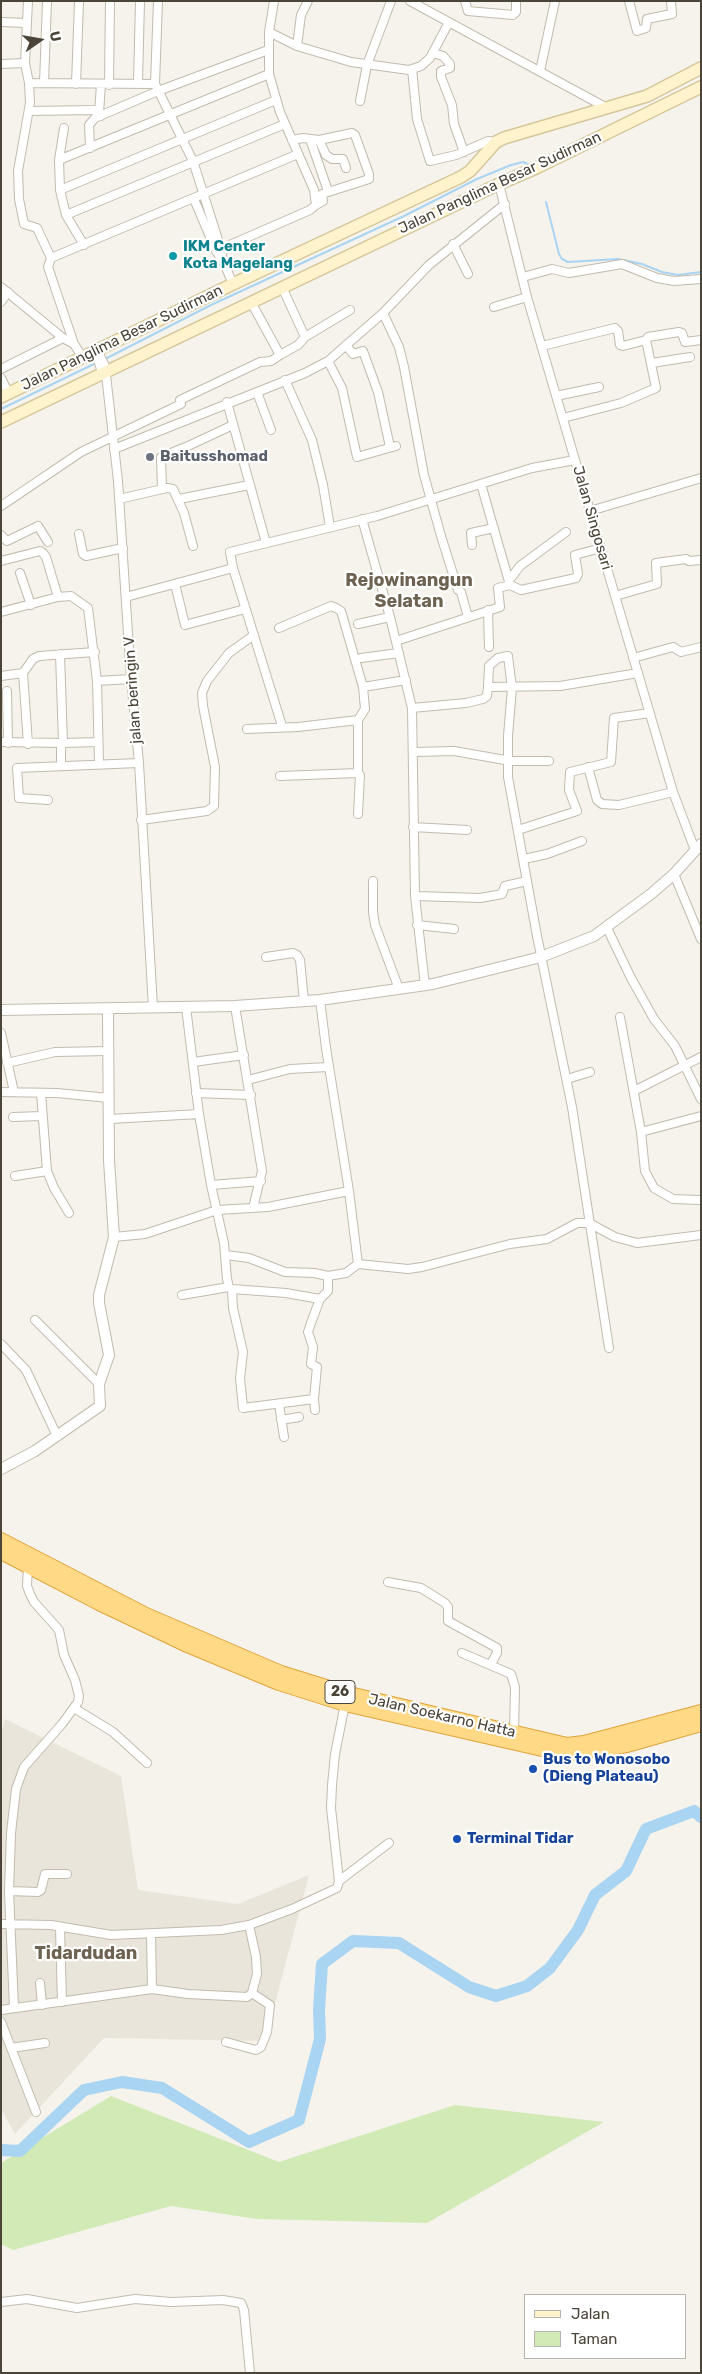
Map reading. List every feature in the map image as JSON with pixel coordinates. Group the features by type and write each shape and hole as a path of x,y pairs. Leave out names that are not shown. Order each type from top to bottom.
{"highway":[{"name":"Jalan Soekarno Hatta","path":"1,1540 146,1615 281,1673 337,1691 514,1732 574,1754 627,1745 701,1724"},
{"name":"Jalan Soekarno Hatta","path":"1,1552 98,1604 185,1644 279,1683 345,1704 557,1748 584,1743 701,1712"}],"main road":[{"name":"Jalan Panglima Besar Sudirman","path":"5,396 233,284 461,177 470,171 496,142 647,96 701,68"},
{"name":"Jalan Panglima Besar Sudirman","path":"1,422 498,184 536,168 701,87"}],"street":[{"path":"28,1 25,63 29,83 29,110 18,171 19,199 24,224 37,228 52,258"},
{"path":"44,83 47,1"},
{"path":"76,84 79,1"},
{"path":"100,115 105,84 110,1"},
{"path":"138,83 140,1"},
{"path":"158,1 157,87 193,161 219,250 233,284"},
{"path":"274,1 269,32 269,74 276,100 314,190 316,205"},
{"path":"297,46 301,15 308,1"},
{"path":"360,101 367,65 391,1"},
{"path":"410,1 607,108"},
{"path":"465,1 468,11 513,15 516,12 516,1"},
{"path":"540,71 554,1"},
{"path":"629,1 637,31 646,28 646,19 672,14 670,1"},
{"path":"1,22 27,23"},
{"path":"269,32 297,46 367,65 412,69 421,66 430,58 449,22"},
{"path":"90,148 90,122 100,115 157,87 268,50"},
{"path":"433,53 443,56 450,64 450,68 441,71 441,77 452,105 454,124 464,152"},
{"path":"1,64 25,63"},
{"path":"412,69 416,119 430,161 464,152 488,141 496,142"},
{"path":"60,160 171,116 269,74"},
{"path":"29,83 138,83 157,87"},
{"path":"60,190 276,100"},
{"path":"29,110 95,110 100,115"},
{"path":"66,215 286,124"},
{"path":"64,128 60,160 60,190 66,215 84,245"},
{"path":"219,250 310,210 322,202 321,195 328,191 369,179 369,174 354,134 319,140 292,140"},
{"path":"310,139 328,191"},
{"path":"319,140 326,155 332,159 343,159 346,168"},
{"path":"83,358 74,344 48,267 52,258 298,154"},
{"name":"Jalan Singosari","path":"498,184 505,204 527,297 673,792 698,847"},
{"path":"194,199 219,250"},
{"path":"114,449 227,402 257,392 328,361 383,313 429,265 505,204"},
{"path":"453,244 468,274"},
{"path":"523,277 552,269 569,272 622,264 658,278 674,281 701,281"},
{"path":"1,287 62,338 74,344"},
{"path":"282,287 305,337"},
{"path":"1,302 8,292"},
{"path":"494,307 527,297"},
{"path":"251,302 280,355"},
{"path":"1,506 74,457 113,436 181,404 180,400 260,362 271,360 298,345 305,337 350,310"},
{"path":"383,313 399,347 431,500 468,617"},
{"path":"542,346 615,328 618,332 621,346 646,340 648,337 681,332 685,342 701,340"},
{"path":"1,369 62,338"},
{"path":"563,418 621,403 654,389 657,385 646,340"},
{"path":"328,361 342,388 357,456 393,446 378,392 363,351 353,354 346,345"},
{"name":"jalan beringin V","path":"95,351 100,354 105,366 119,499 131,678 139,762 153,1008"},
{"path":"652,363 690,357"},
{"path":"1,378 5,396"},
{"path":"285,380 312,440 321,476 330,527"},
{"path":"556,396 599,387"},
{"path":"257,392 271,430"},
{"path":"227,402 248,485 266,543"},
{"path":"162,489 160,456 186,447 233,425"},
{"path":"282,726 245,609 230,552 431,500 532,468 575,460"},
{"path":"590,512 701,478"},
{"path":"481,484 510,582 521,590 576,578 578,574 575,555 600,548"},
{"path":"178,499 248,485"},
{"path":"119,499 162,489 173,489 193,546"},
{"path":"362,519 390,617 412,708 415,896 425,986"},
{"path":"1,535 8,541 38,526 48,542"},
{"path":"472,545 472,532 494,528"},
{"path":"396,641 500,607 498,588 510,582 520,566 566,532"},
{"path":"79,534 83,554 86,556 123,548"},
{"path":"1,561 40,552 43,553 58,597"},
{"path":"615,596 657,584 656,563 686,559 689,561 701,560"},
{"path":"126,597 233,568"},
{"path":"20,573 31,605"},
{"path":"175,584 185,625 245,609"},
{"path":"1,612 58,597 71,596 88,608 95,652 99,764"},
{"path":"279,628 331,606 341,611 363,688 360,716 358,814"},
{"path":"488,610 489,647"},
{"path":"358,624 390,617"},
{"path":"142,820 207,812 214,806 215,767 202,693 206,681 229,653 254,635"},
{"path":"633,658 672,647 681,652 701,647"},
{"path":"1,676 23,673 36,658 60,654 95,652"},
{"path":"361,658 399,653"},
{"path":"60,654 61,766"},
{"path":"412,708 478,701 487,696 489,666 498,658 508,656 512,688 508,777 541,957 567,1079 609,1348"},
{"path":"23,673 28,744"},
{"path":"488,687 560,686 638,673"},
{"path":"97,681 131,678"},
{"path":"363,688 406,680"},
{"path":"7,691 4,742 28,744 97,742"},
{"path":"518,830 577,811 569,790 570,772 611,762 614,718 650,713"},
{"path":"247,729 282,726 298,727 360,716"},
{"path":"413,752 454,751 508,760 549,760"},
{"path":"48,800 19,798 16,770 20,767 139,762"},
{"path":"588,767 597,800 602,804 618,805 673,792"},
{"path":"280,776 358,773"},
{"path":"413,827 468,830"},
{"path":"524,859 547,854 582,841"},
{"path":"1,1010 235,1006 320,1000 425,986 541,957 576,944 607,928 674,874 698,847"},
{"path":"674,874 701,939"},
{"path":"373,881 375,925 399,989"},
{"path":"415,896 480,898 502,894 504,886 527,881"},
{"path":"417,925 454,929"},
{"path":"607,928 643,1000 675,1046 684,1065 697,1082 701,1099"},
{"path":"266,957 293,953 298,955 304,1001"},
{"path":"320,1000 328,1067 349,1191 358,1264"},
{"path":"235,1006 261,1162 261,1181 253,1208"},
{"path":"186,1007 199,1114 211,1185 226,1255 225,1268 243,1352 240,1378 244,1410 314,1399"},
{"path":"2,1467 36,1451 99,1408 99,1384 109,1355 99,1295 114,1237 109,1160 108,1009"},
{"path":"620,1017 641,1132 644,1171 654,1188 668,1198 701,1200"},
{"path":"1,1034 4,1036 7,1063 14,1092"},
{"path":"7,1063 55,1052 108,1051"},
{"path":"193,1062 244,1055"},
{"path":"634,1091 701,1057"},
{"path":"248,1080 290,1070 328,1067"},
{"path":"567,1079 590,1072"},
{"path":"1,1092 109,1098"},
{"path":"41,1093 47,1172 69,1213"},
{"path":"196,1093 251,1095"},
{"path":"110,1119 199,1114"},
{"path":"14,1117 42,1116"},
{"path":"641,1132 701,1116"},
{"path":"15,1176 47,1172"},
{"path":"211,1185 261,1181"},
{"path":"114,1237 145,1234 217,1210 253,1208 349,1191"},
{"path":"226,1255 249,1258 285,1272 314,1273 328,1276 346,1272 358,1264 414,1268 500,1246 547,1239 575,1224 589,1223 615,1237 632,1242 701,1235"},
{"path":"314,1410 317,1367 311,1364 313,1347 308,1332 320,1299 328,1291 328,1276"},
{"path":"182,1295 230,1288 286,1293 320,1299"},
{"path":"35,1320 99,1384"},
{"path":"1,1344 26,1370 57,1436"},
{"path":"279,1404 284,1437"},
{"path":"281,1420 299,1417"},
{"path":"14,2008 9,1891 10,1833 20,1774 79,1700 79,1693 64,1655 63,1639 56,1624 31,1597 28,1586 28,1566"},
{"path":"388,1582 421,1588 445,1603 448,1608 448,1621 497,1648 497,1653 491,1664"},
{"path":"462,1653 510,1672 513,1678 514,1732"},
{"path":"1,1924 60,1927 111,1935 221,1930 249,1925 324,1896 337,1888 339,1881 332,1818 332,1785 335,1754 345,1704"},
{"path":"74,1708 113,1732 147,1763"},
{"path":"339,1881 389,1843"},
{"path":"9,1891 39,1892 45,1874 67,1874"},
{"path":"1,2010 152,1989 225,1997 247,1997 252,1994 257,1967 249,1925"},
{"path":"60,1927 62,2002"},
{"path":"151,1934 152,1989"},
{"path":"40,1983 42,2005"},
{"path":"226,2042 256,2050 261,2047 267,2032 270,2004 252,1994"},
{"path":"1,2022 36,2112"},
{"path":"11,2048 45,2043"},
{"path":"1,2302 27,2299 77,2308 135,2299 171,2302 223,2300 241,2304 244,2310 250,2373"}],"shaded area":[{"path":"5,1719 121,1776 138,1890 238,1904 309,1875 265,2041 104,2038 15,2134 1,2109 1,1734"}],"green space":[{"path":"111,2096 279,2162 455,2105 604,2122 427,2223 257,2219 171,2206 13,2250 1,2244 1,2163"}],"waterway":[{"path":"105,359 211,305 404,216 477,179 511,165 523,162 530,165"},
{"path":"546,202 559,254 562,259 568,262 618,259 678,275 701,272"},
{"path":"1,409 96,363"},
{"path":"1,2150 20,2151 84,2090 122,2082 162,2088 249,2142 299,2120 320,2039 319,2009 322,1964 353,1941 399,1943 469,1987 496,1996 527,1986 550,1968 578,1930 595,1895 626,1871 646,1829 694,1811 701,1817"}],"place":[{"name":"IKM Center Kota Magelang","path":"173,256"},
{"name":"Baitusshomad","path":"150,457"},
{"name":"Bus to Wonosobo (Dieng Plateau)","path":"533,1769"},
{"name":"Terminal Tidar","path":"457,1839"}],"district":[{"name":"Rejowinangun Selatan","path":"409,591"},
{"name":"Tidardudan","path":"86,1954"}]}
